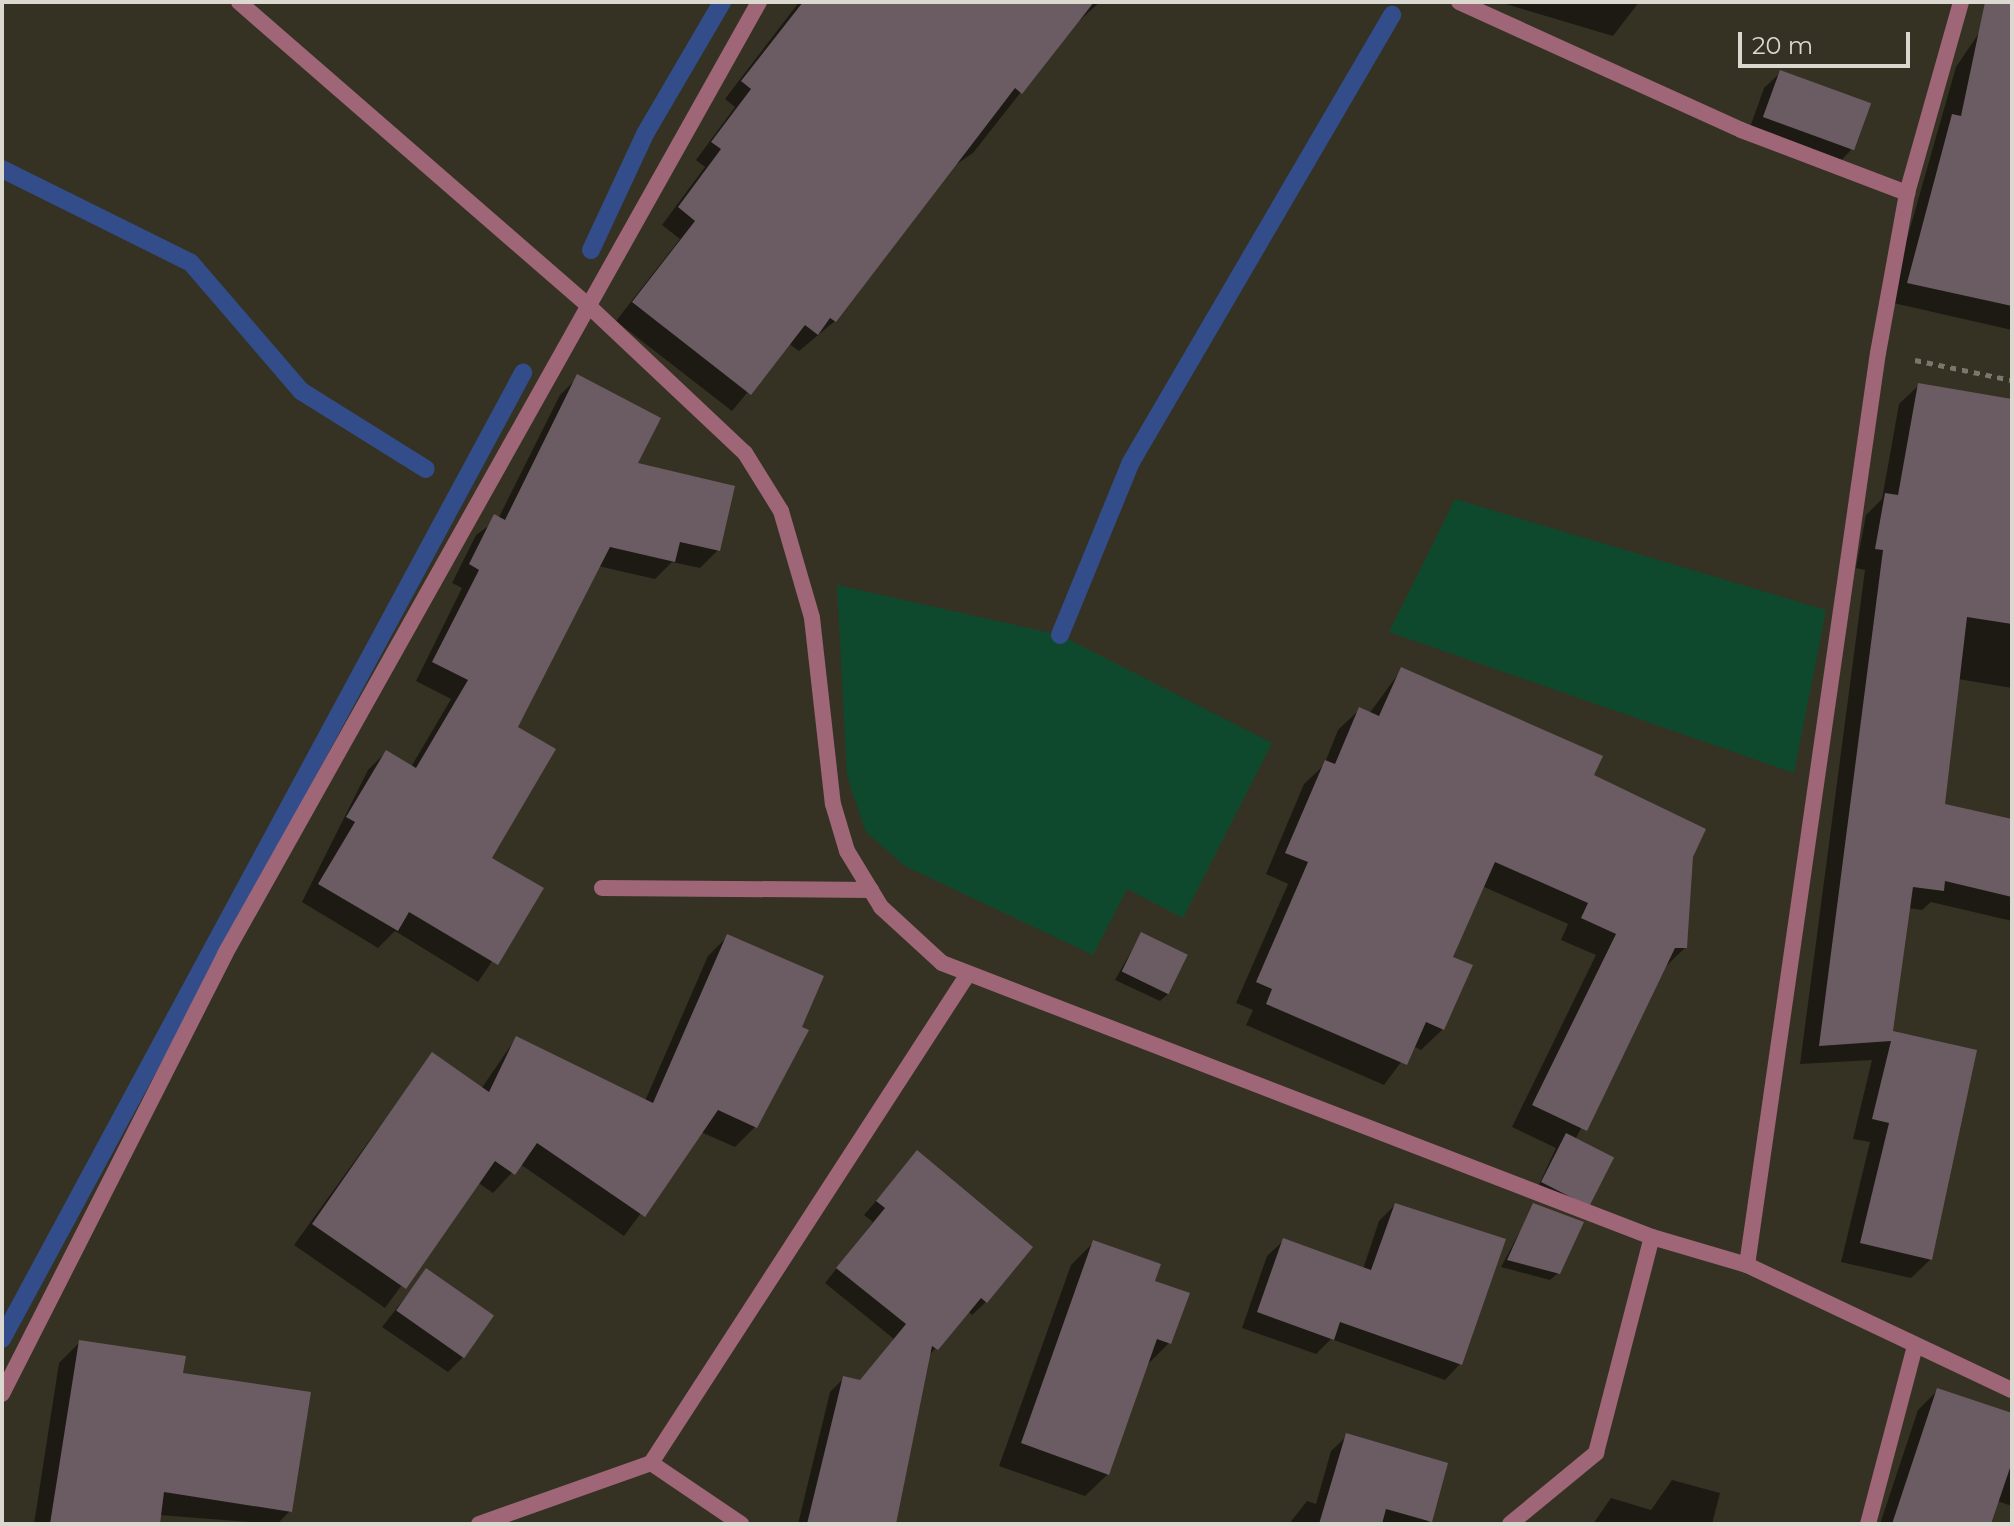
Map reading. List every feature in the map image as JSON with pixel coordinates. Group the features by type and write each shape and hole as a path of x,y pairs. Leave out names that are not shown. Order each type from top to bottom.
{"street":[{"path":"239,2 592,309 745,453 781,511 812,618 833,804 847,851 871,890 942,963 1652,1237 1747,1265 2012,1390"},
{"path":"2,1394 225,954 592,309 759,2"},
{"path":"1459,2 1741,130 1907,193"},
{"path":"1747,1265 1878,353 1907,193 1961,2"},
{"path":"602,888 871,890"},
{"path":"479,1524 651,1463 968,974"},
{"path":"1510,1524 1596,1453 1652,1237"},
{"path":"1868,1524 1915,1346"},
{"path":"651,1463 741,1524"}],"path":[{"path":"1878,353 2012,380"}],"green space":[{"path":"1455,499 1826,610 1794,773 1389,632"},
{"path":"837,585 1060,635 1272,743 1183,918 1127,889 1093,955 905,866 866,832 847,776"}],"building":[{"path":"803,2 1094,2 1022,94 1015,88 836,322 830,318 818,335 805,325 751,395 632,302 695,221 678,207 721,149 711,142 751,89 741,81"},
{"path":"1985,2 2012,2 2012,306 1907,283 1952,114 1961,116"},
{"path":"1780,70 1871,103 1854,150 1763,117"},
{"path":"577,374 661,418 638,463 735,486 720,551 680,542 675,562 610,547 518,727 556,749 492,858 544,888 498,965 409,912 398,931 318,884 355,822 346,817 386,750 416,768 468,680 432,662 479,570 469,564 494,514 505,520"},
{"path":"1918,383 2012,399 2012,624 1967,617 1945,804 2012,819 2012,897 1945,881 1944,891 1913,887 1893,1031 1977,1050 1932,1260 1860,1243 1889,1123 1872,1119 1891,1041 1819,1046 1883,550 1875,549 1885,493 1898,495"},
{"path":"1401,667 1603,756 1594,775 1706,829 1693,857 1687,948 1675,948 1587,1131 1532,1105 1616,934 1581,918 1588,903 1495,862 1453,957 1473,965 1444,1030 1426,1022 1407,1065 1266,1004 1272,989 1256,982 1308,862 1285,853 1325,760 1335,764 1359,707 1379,716"},
{"path":"1141,932 1188,955 1168,994 1122,972"},
{"path":"727,934 824,976 802,1027 809,1030 757,1128 718,1110 645,1217 537,1143 515,1175 495,1161 406,1289 312,1224 432,1052 489,1092 516,1036 653,1103"},
{"path":"1566,1133 1614,1158 1589,1207 1541,1182"},
{"path":"917,1150 1033,1247 987,1303 981,1298 938,1350 932,1346 896,1524 807,1524 843,1376 860,1380 906,1324 836,1268 885,1208 876,1201"},
{"path":"1395,1203 1506,1239 1462,1365 1340,1322 1334,1340 1257,1312 1283,1238 1371,1270"},
{"path":"1533,1203 1584,1222 1560,1274 1507,1260"},
{"path":"1093,1240 1161,1264 1155,1281 1190,1293 1171,1344 1157,1339 1109,1475 1021,1443"},
{"path":"426,1268 494,1316 464,1358 396,1311"},
{"path":"79,1340 186,1356 183,1373 311,1392 292,1512 164,1492 160,1524 50,1524"},
{"path":"1937,1388 2012,1413 2012,1462 1991,1524 1892,1524"},
{"path":"1346,1433 1448,1463 1432,1522 1386,1509 1382,1524 1319,1524"}],"waterway":[{"path":"591,250 645,134 722,2"},
{"path":"1060,635 1131,462 1392,15"},
{"path":"2,169 191,263 301,391 426,469"},
{"path":"2,1339 523,373"}]}
